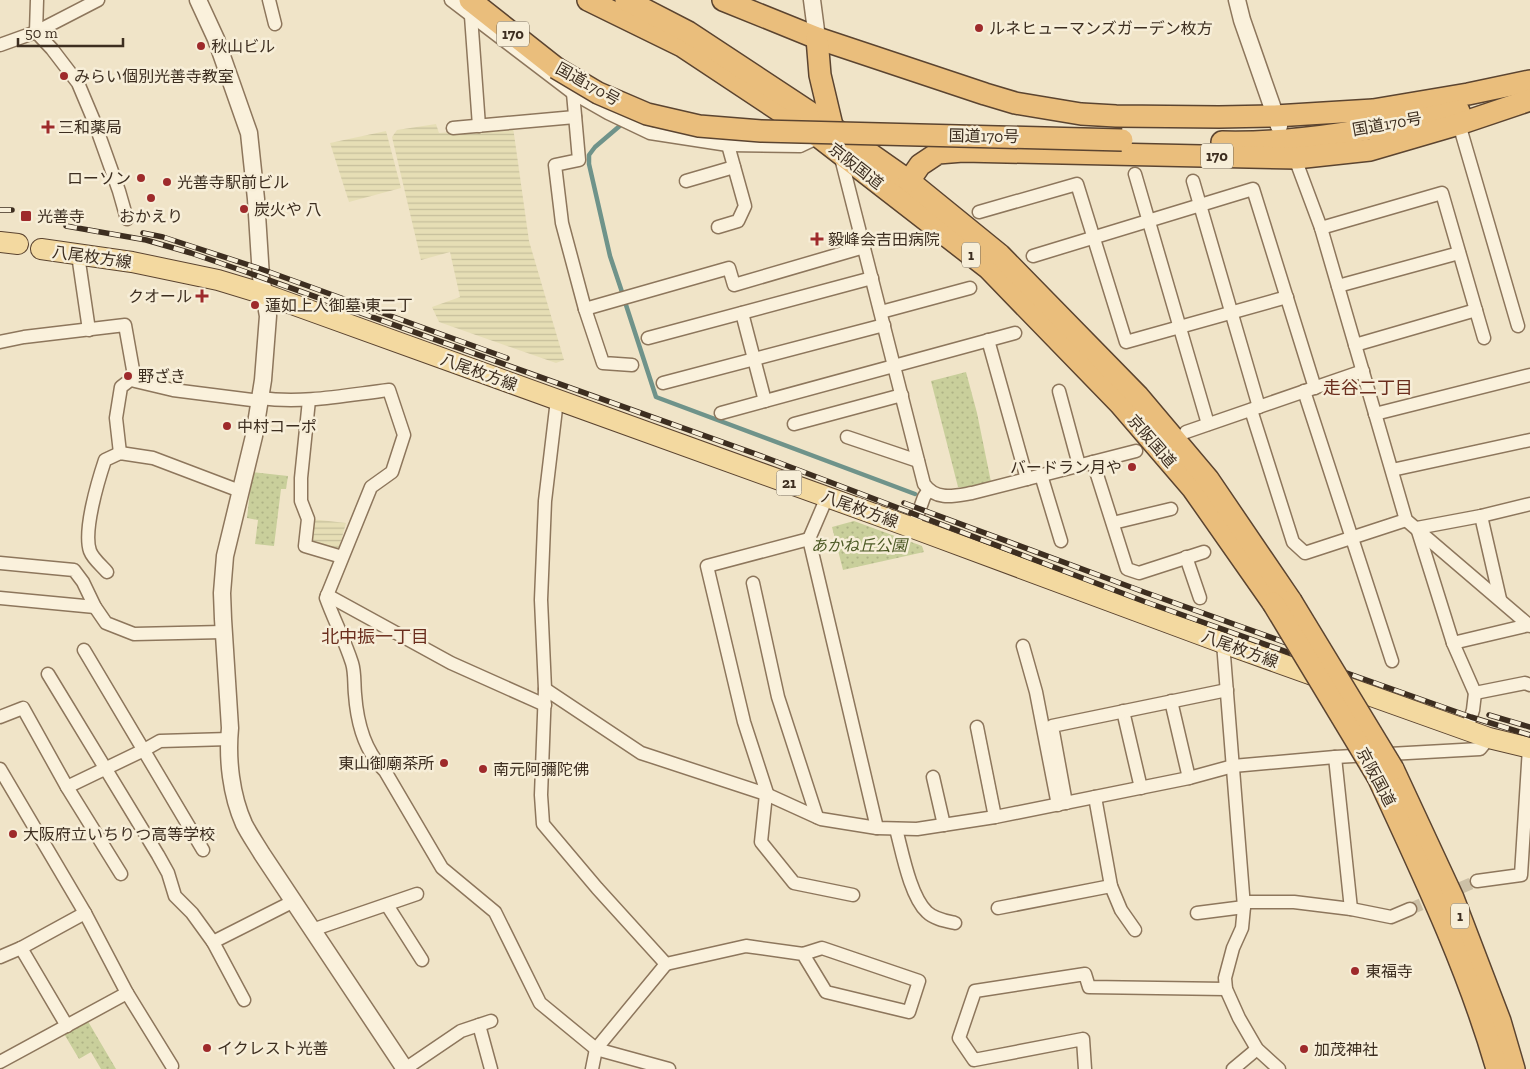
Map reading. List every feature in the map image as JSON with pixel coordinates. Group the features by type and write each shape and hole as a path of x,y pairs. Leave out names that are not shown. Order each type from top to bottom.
{"highway":[{"name":"京阪国道","path":"588,0 682,46 909,181 1000,255 1138,396 1208,479 1385,773 1453,898 1500,1021 1514,1069"},
{"name":"京阪国道","path":"626,0 688,32 825,132"},
{"name":"国道170号","path":"723,0 818,44 1015,103 1081,114 1116,116 1285,135 1373,110 1468,94 1530,81"},
{"name":"国道170号","path":"471,8 556,68 598,93 647,114 699,126 761,131 1242,142 1285,135 1374,128 1451,119"},
{"path":"818,44 825,132 840,153"},
{"name":"170","path":"1451,119 1530,98"},
{"name":"170","path":"909,181 920,165 938,152 1285,135"},
{"name":"京阪国道","path":"840,153 988,268 1120,404 1193,489 1282,602"},
{"name":"京阪国道","path":"1385,773 1486,1030 1497,1069"}],"main road":[{"name":"八尾枚方線","path":"41,249 152,266 218,280 264,294 913,528 1223,643 1489,738 1529,748"}],"street":[{"path":"37,0 36,32 52,49 78,83 94,121 127,219"},
{"path":"0,45 36,32 98,0"},
{"path":"198,0 216,39 249,133 264,294 268,316 263,380 256,399 249,460 225,556 222,593 230,728 229,739 234,799 244,825 405,1069 461,1031 485,1023 491,1069"},
{"path":"269,0 275,24"},
{"path":"451,0 471,8 573,93 608,113 650,133 728,145 800,146 825,132"},
{"path":"812,0 818,44"},
{"path":"1237,0 1242,20 1320,228 1406,520 1529,625"},
{"path":"471,8 479,126"},
{"path":"573,93 579,160 555,165 562,223 585,309 603,363 632,365"},
{"path":"453,128 574,117"},
{"path":"1451,119 1518,326"},
{"path":"718,227 738,221 745,206 728,145"},
{"path":"840,153 918,461 924,484 928,491 949,497 972,494 1136,450"},
{"path":"686,181 734,167"},
{"path":"1136,174 1208,424"},
{"path":"1193,181 1293,542 1304,553 1406,520"},
{"path":"979,212 1077,184 1126,342 1287,297"},
{"path":"1033,256 1253,189 1287,297 1310,390 1352,538 1392,661"},
{"path":"1320,228 1442,193 1484,338"},
{"path":"585,309 729,268 734,285 864,247"},
{"path":"1338,286 1459,253"},
{"path":"78,255 89,330"},
{"path":"648,338 872,278"},
{"path":"881,312 970,288"},
{"path":"1355,345 1476,310"},
{"path":"742,313 765,400"},
{"path":"0,342 24,337 125,325 135,382 153,386 281,401 309,400 389,390 404,435 392,472 371,487 326,598 353,664 357,708 366,746 375,762 385,771 442,868 495,912 540,1003 596,1049 668,1069"},
{"path":"663,383 884,326"},
{"path":"721,413 1015,333"},
{"path":"988,340 1027,479"},
{"path":"1186,432 1362,371"},
{"path":"1375,414 1530,375"},
{"path":"120,454 116,418 121,387 134,377"},
{"path":"1059,391 1079,465"},
{"path":"794,424 902,395"},
{"path":"309,400 301,478 301,502 308,518 305,546 342,557"},
{"path":"557,400 545,501 541,600 545,689 540,795 543,824 597,888 666,964"},
{"path":"847,437 918,461"},
{"path":"1392,470 1530,440"},
{"path":"107,572 90,554 88,542 94,490 105,460 120,454 153,458 240,491"},
{"path":"1094,462 1127,569 1139,574 1204,552"},
{"path":"1041,476 1061,541"},
{"path":"913,528 928,491"},
{"path":"827,497 809,539 877,828"},
{"path":"1417,528 1481,516 1530,504"},
{"path":"1113,523 1171,509"},
{"path":"1481,516 1500,599"},
{"path":"1417,528 1453,643 1475,693 1473,710 1467,729"},
{"path":"809,539 707,566 744,722 767,795 761,842 794,883 853,895"},
{"path":"1186,557 1200,598"},
{"path":"0,563 74,570 83,582 95,607 106,623 134,634 223,632"},
{"path":"754,583 778,697 817,817"},
{"path":"327,595 451,663 545,705"},
{"path":"0,598 95,607"},
{"path":"1453,643 1529,625"},
{"path":"1223,643 1244,904 1242,928 1232,948 1225,978 1226,989 1239,1018 1257,1049 1279,1069"},
{"path":"1022,646 1036,692 1062,804"},
{"path":"84,650 203,850"},
{"path":"48,674 158,855 168,873 175,896 192,913 213,942 244,1000"},
{"path":"1475,693 1526,683 1530,685"},
{"path":"545,689 641,753 767,795 817,817 877,828 917,829 995,817 1189,778 1233,766 1336,757 1480,749 1489,738"},
{"path":"1062,804 1052,726 1227,690"},
{"path":"1171,701 1189,778"},
{"path":"0,717 23,708 67,787 121,874"},
{"path":"1123,711 1141,788"},
{"path":"977,727 995,817"},
{"path":"67,787 160,741 229,739"},
{"path":"1477,881 1520,875 1529,748"},
{"path":"1336,757 1351,909"},
{"path":"0,769 85,913 127,993 173,1068"},
{"path":"933,777 944,825"},
{"path":"1094,797 1111,886 1120,910 1135,930"},
{"path":"896,828 908,873 919,902 928,913 939,919 955,923"},
{"path":"998,908 1111,886"},
{"path":"312,930 418,894"},
{"path":"213,942 294,901"},
{"path":"1197,913 1244,904 1294,902 1351,909 1390,917 1410,909"},
{"path":"387,905 422,960"},
{"path":"0,957 21,948 85,913"},
{"path":"592,1069 596,1049 666,964 746,946 803,954 822,948 919,981 910,1012 826,992 803,954"},
{"path":"21,948 67,1026"},
{"path":"1085,1069 1083,1039 974,1060 959,1038 975,991 1085,974 1089,987 1226,989"},
{"path":"0,1062 127,993"},
{"path":"1233,1069 1257,1049"}],"shaded area":[{"path":"436,124 439,133 513,127 529,241 564,360 556,363 439,322 432,307 460,297 450,252 421,260 392,137 397,130"},
{"path":"386,131 401,188 349,202 330,143"},
{"path":"311,519 346,523 338,551 309,544"}],"green space":[{"path":"966,372 977,413 991,482 969,488 958,487 931,381"},
{"path":"252,472 288,476 286,489 281,489 274,546 255,544 258,520 247,518"},
{"name":"あかね丘公園","path":"854,521 922,546 924,552 843,570 832,527"},
{"path":"86,1018 116,1069 101,1069 91,1052 79,1059 63,1032"}],"waterway":[{"path":"622,124 595,147 589,155 589,164 610,256 622,292"},
{"path":"626,305 656,397 915,494"}],"tunnel":[{"path":"1410,909 1477,881"}],"railway":[{"path":"0,210 12,210"},
{"path":"66,226 146,240 249,273 764,457 1143,601 1471,717 1530,735"},
{"path":"143,233 163,237 261,269 507,358"},
{"path":"904,503 1298,647"},
{"path":"1489,715 1530,727"}],"place":[{"name":"ルネヒューマンズガーデン枚方","path":"979,28"},
{"name":"秋山ビル","path":"201,46"},
{"name":"みらい個別光善寺教室","path":"64,76"},
{"name":"三和薬局","path":"48,127"},
{"name":"ローソン","path":"141,178"},
{"name":"光善寺駅前ビル","path":"167,182"},
{"name":"おかえり","path":"151,198"},
{"name":"炭火や 八","path":"244,209"},
{"name":"光善寺","path":"26,216"},
{"name":"毅峰会吉田病院","path":"817,239"},
{"name":"クオール","path":"202,296"},
{"name":"蓮如上人御墓 東二丁","path":"255,305"},
{"name":"野ざき","path":"128,376"},
{"name":"中村コーポ","path":"227,426"},
{"name":"バードラン月や","path":"1132,467"},
{"name":"東山御廟茶所","path":"444,763"},
{"name":"南元阿彌陀佛","path":"483,769"},
{"name":"大阪府立いちりつ高等学校","path":"13,834"},
{"name":"東福寺","path":"1355,971"},
{"name":"イクレスト光善","path":"207,1048"},
{"name":"加茂神社","path":"1304,1049"}],"district":[{"name":"走谷二丁目","path":"1368,388"},
{"name":"北中振一丁目","path":"375,637"}]}
